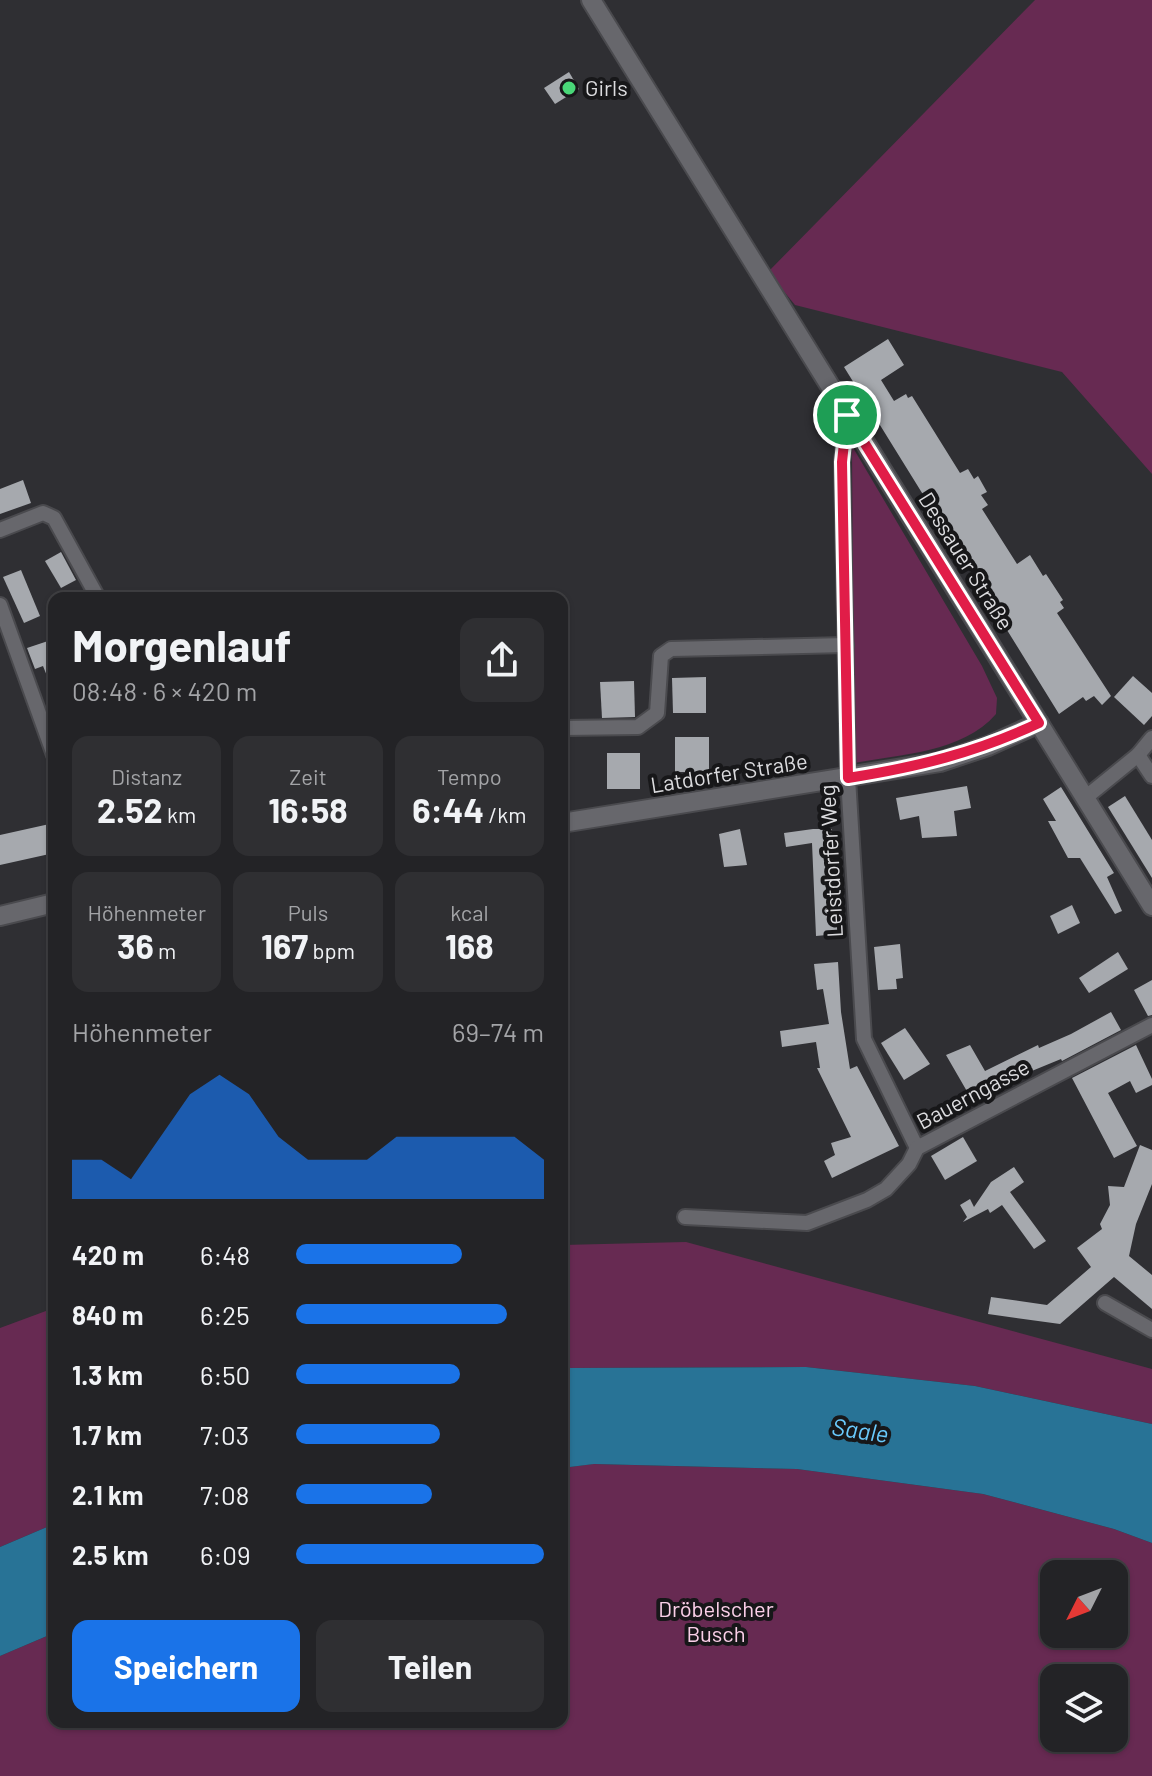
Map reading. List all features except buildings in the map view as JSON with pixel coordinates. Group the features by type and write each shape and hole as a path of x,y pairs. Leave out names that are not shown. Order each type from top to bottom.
{"main road":[{"name":"Dessauer Straße","path":"591,0 1152,906"},
{"name":"Latdorfer Straße","path":"568,822 940,762 988,746 1039,723"},
{"path":"0,916 48,904"}],"street":[{"name":"Leistdorfer Weg","path":"847,415 842,462 848,778 864,1039 917,1148"},
{"path":"0,530 43,513 54,518 95,592"},
{"path":"0,605 48,738"},
{"path":"568,728 638,727 657,713 661,656 671,649 846,645"},
{"path":"1085,798 1138,755 1152,738"},
{"path":"1138,755 1152,776"},
{"name":"Bauerngasse","path":"685,1217 807,1223 867,1200 886,1189 909,1164 917,1148 1152,1025"},
{"path":"1105,1303 1152,1330"}],"green space":[{"path":"1035,0 1152,0 1152,474 1062,372 795,305 768,272"},
{"path":"852,446 982,666 997,698 996,714 966,737 930,750 854,763"},
{"path":"686,1242 1152,1369 1152,1424 975,1386 806,1367 568,1368 568,1245"},
{"path":"48,1310 48,1527 0,1547 0,1328"},
{"name":"Dröbelscher Busch","path":"593,1464 797,1469 983,1494 1114,1529 1152,1543 1152,1776 0,1776 0,1656 48,1636 48,1728 568,1728 568,1467"}],"water":[{"name":"Saale","path":"806,1367 975,1386 1152,1424 1152,1543 1114,1529 983,1494 797,1469 594,1464 568,1467 568,1368"},
{"path":"48,1527 48,1636 0,1656 0,1547"}],"place":[{"name":"Girls","path":"569,88"}],"route":[{"path":"847,415 1039,723 988,746 940,762 848,778 842,462 847,415"}]}
